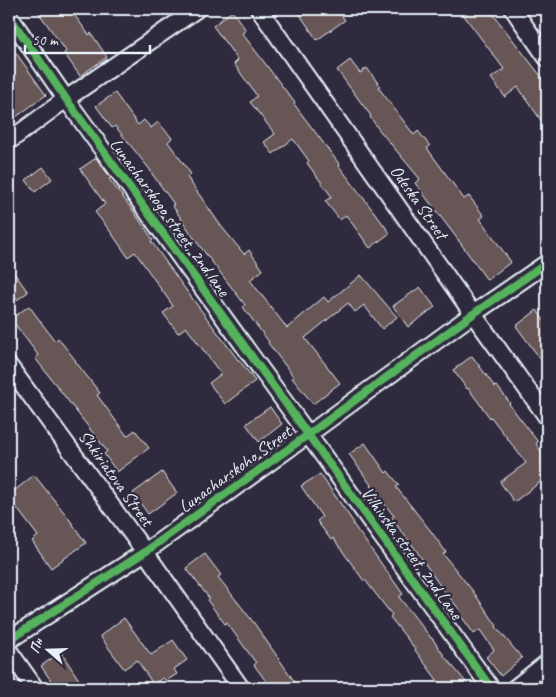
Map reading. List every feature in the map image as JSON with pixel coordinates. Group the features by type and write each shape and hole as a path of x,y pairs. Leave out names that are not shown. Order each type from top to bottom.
{"street":[{"path":"9,141 66,99 197,9"},
{"name":"Odeska Street","path":"259,9 547,417"},
{"path":"513,9 547,58"},
{"name":"Lunacharskogo street, 2nd lane","path":"9,16 66,99 309,434"},
{"name":"Lunacharskoho Street","path":"9,640 145,552 473,314 547,263"},
{"name":"Shkiriatova Street","path":"9,366 145,552 241,688"},
{"name":"Vilhivska street, 2nd Lane","path":"309,434 491,688"},
{"path":"9,651 35,688"},
{"path":"515,688 547,663"}],"building":[{"path":"36,9 70,9 89,35 91,33 107,57 80,76 64,53 66,51"},
{"path":"296,9 337,9 345,20 317,40"},
{"path":"459,9 489,9 547,84 547,129 518,87 505,97 491,78 504,69"},
{"path":"232,11 246,30 242,33 390,233 370,248 346,215 340,220 325,201 332,197 307,163 309,161 293,139 273,154 264,142 275,134 250,102 257,96 234,64 238,60 213,26"},
{"path":"9,43 46,95 16,117 9,106"},
{"path":"350,60 360,73 367,68 380,86 378,87 414,135 418,131 430,146 427,148 464,199 469,196 484,216 480,219 511,262 487,280 415,183 420,179 380,131 337,70"},
{"path":"115,93 138,125 144,120 151,128 158,122 172,138 168,142 191,174 187,177 221,226 244,254 249,250 263,270 250,280 287,328 324,297 328,302 361,275 397,317 382,329 364,305 355,312 348,303 305,338 340,383 313,404 292,378 294,377 243,307 245,305 196,241 172,205 174,204 151,171 115,126 112,128 96,106"},
{"path":"96,158 183,286 255,381 225,404 209,383 221,374 186,327 178,333 163,313 173,306 135,252 128,257 95,212 105,204 80,169"},
{"path":"43,167 52,179 35,192 26,180"},
{"path":"9,266 28,292 17,300 9,289"},
{"path":"420,287 435,307 408,327 393,306"},
{"path":"29,306 55,341 58,338 76,361 100,393 97,395 127,436 135,430 149,448 117,472 104,454 107,451 35,358 38,355 11,319"},
{"path":"537,310 547,325 547,368 516,326"},
{"path":"472,356 495,387 497,386 510,403 538,442 536,444 547,460 547,477 514,502 500,482 526,463 453,370"},
{"path":"270,407 282,424 259,442 246,424"},
{"path":"365,443 386,473 388,471 399,485 396,487 446,552 443,554 472,590 496,627 522,658 501,676 486,657 494,650 480,630 474,634 461,616 463,614 391,518 394,516 370,486 349,454"},
{"path":"162,472 177,493 148,514 133,493"},
{"path":"320,474 403,594 399,597 471,688 443,688 390,617 392,615 364,581 333,538 331,540 317,521 322,517 301,486"},
{"path":"34,475 86,543 51,568 32,541 38,536 9,498 9,495"},
{"path":"205,554 221,575 218,577 254,623 299,688 271,688 254,665 256,663 227,623 225,624 207,600 209,598 186,568"},
{"path":"124,618 151,655 173,640 187,660 174,669 177,674 166,681 163,678 153,684 137,660 124,669 100,636"},
{"path":"61,652 81,683 73,688 56,688 41,666"}],"cycle path":[{"path":"9,16 66,99 491,688"},
{"path":"9,640 145,552 473,314 547,263"}]}
